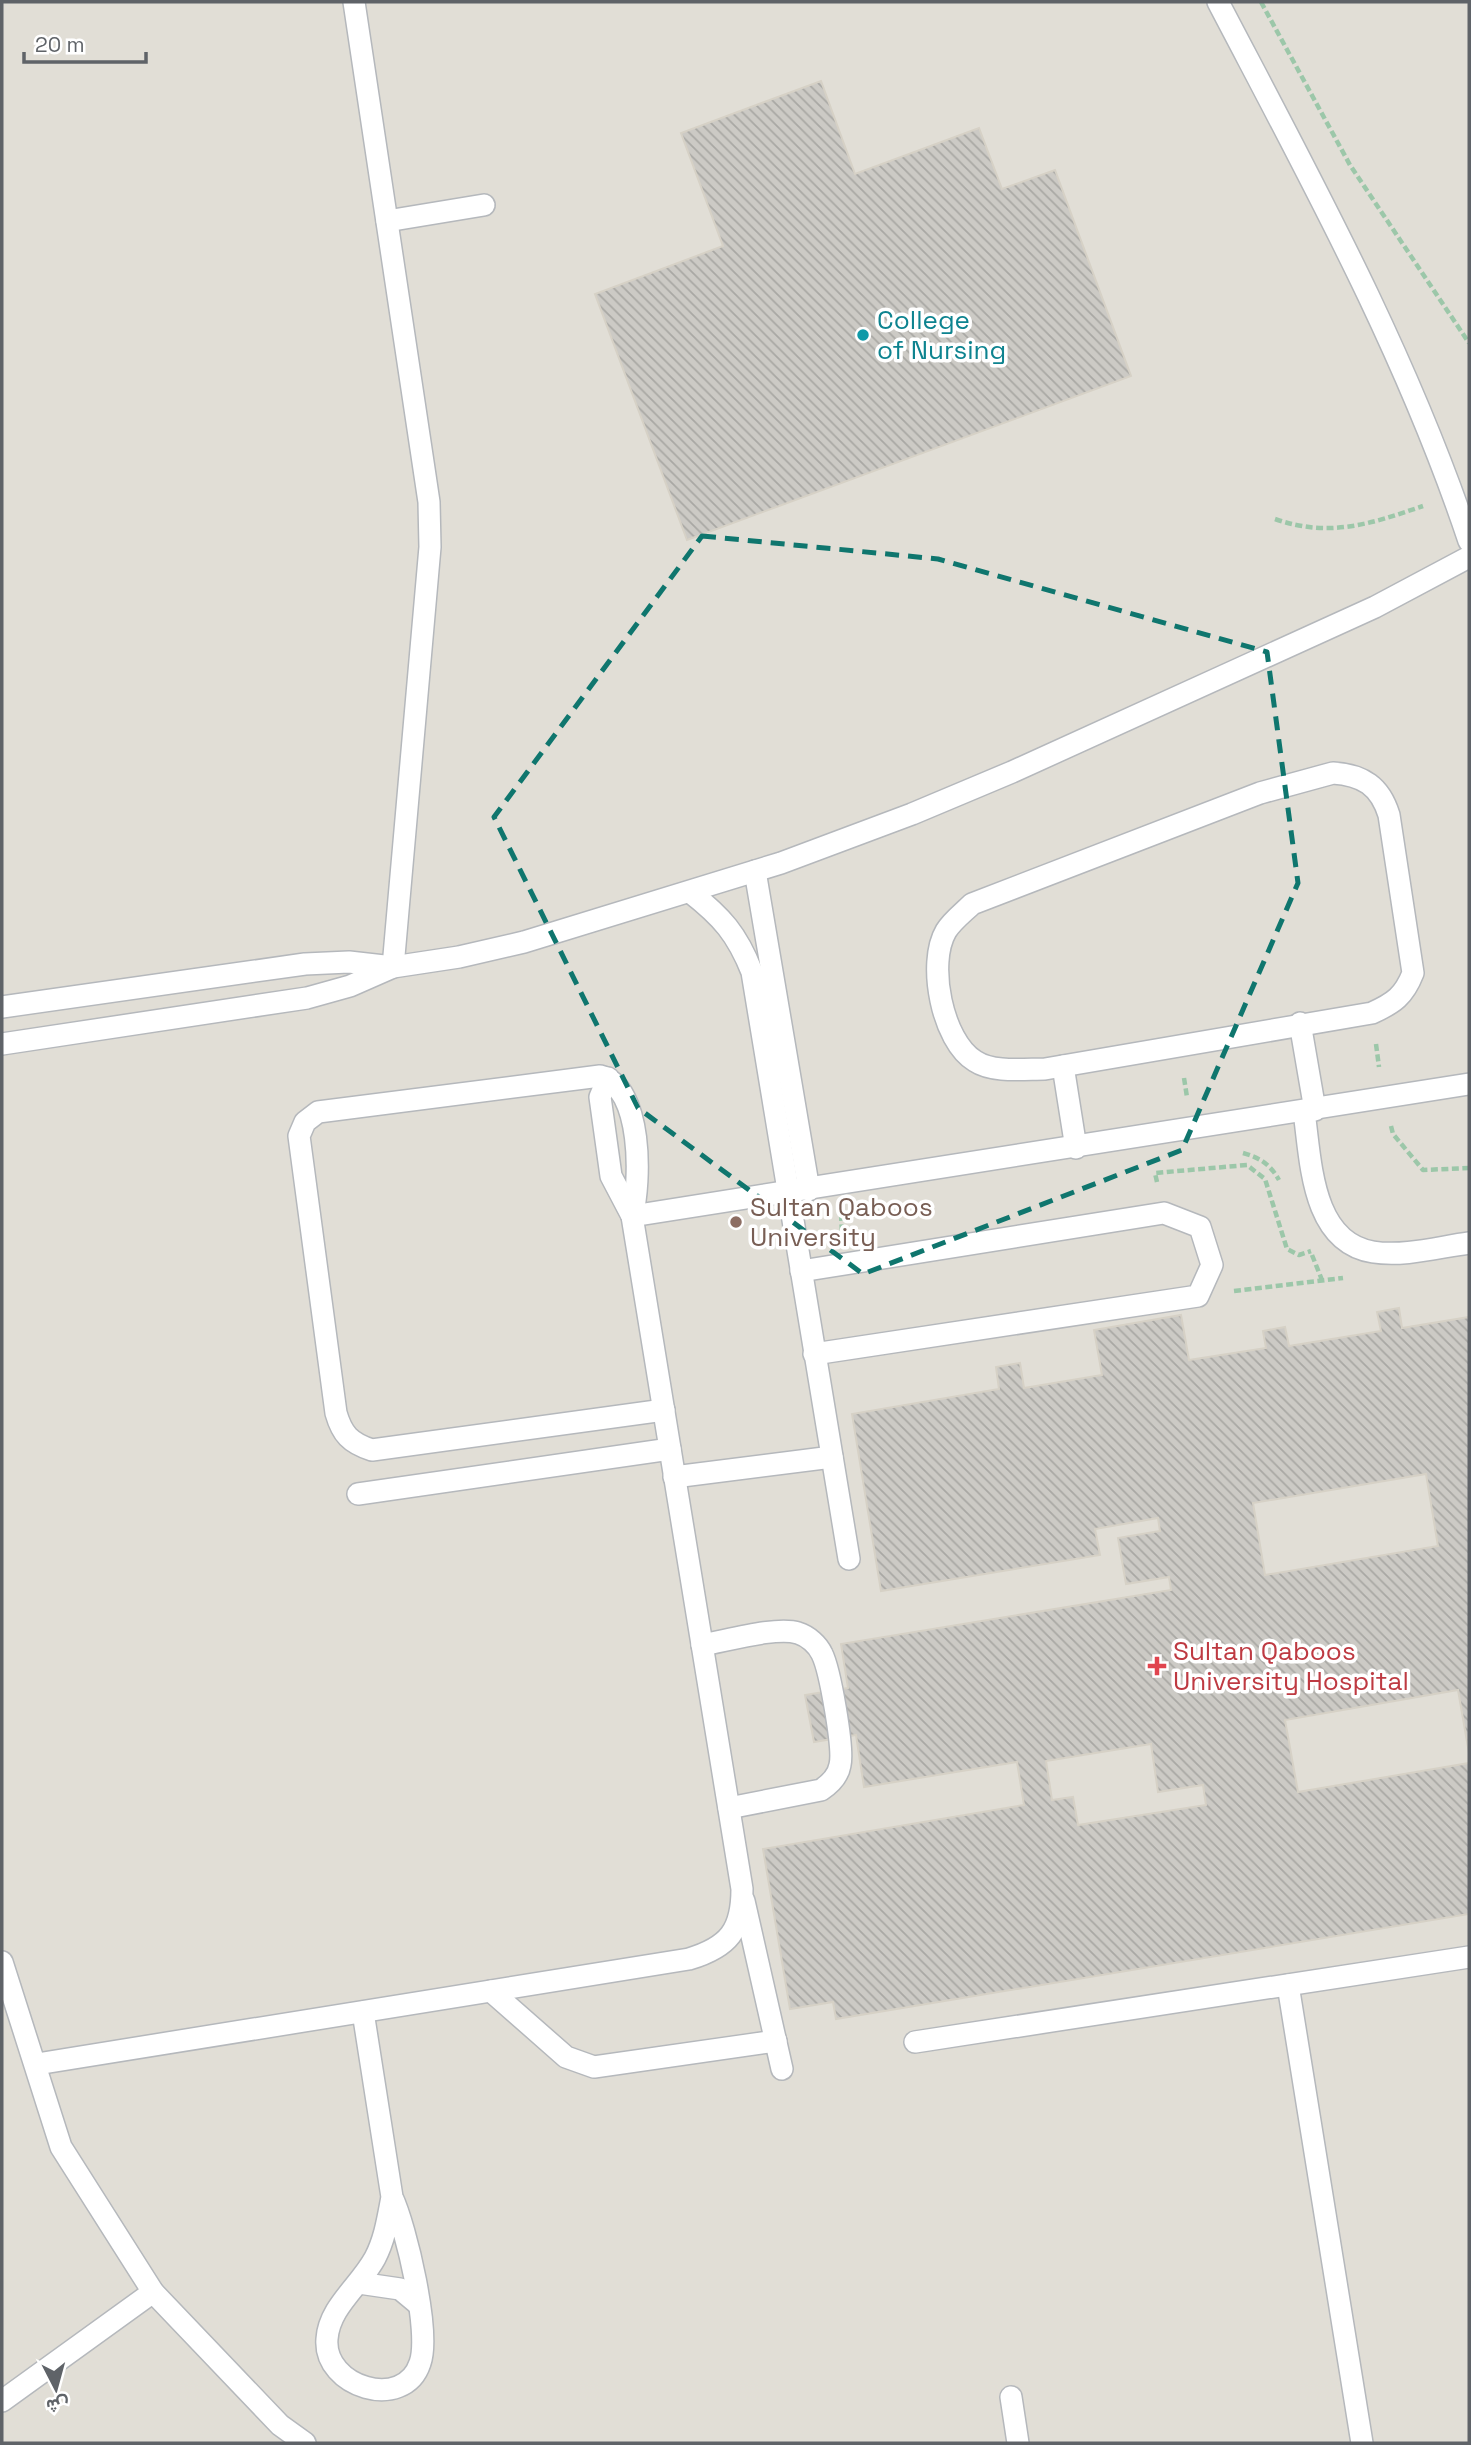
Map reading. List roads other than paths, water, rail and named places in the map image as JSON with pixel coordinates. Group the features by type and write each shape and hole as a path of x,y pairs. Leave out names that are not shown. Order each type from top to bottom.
{"lane":[{"path":"354,2 429,502 430,547 393,967"},
{"path":"1218,2 1370,293 1445,469 1469,541"},
{"path":"387,221 484,205"},
{"path":"2,1007 304,964 349,962 393,967 459,957 524,942 690,892 912,814 1012,772 1375,607 1469,557"},
{"path":"1333,773 1353,774 1370,782 1383,797 1389,816 1413,973 1406,990 1394,1003 1372,1013 1300,1023 1063,1066 1008,1069 975,1061 946,1027 936,965 946,931 972,904 1260,793 1333,773"},
{"path":"755,871 798,1192 801,1272 849,1559"},
{"path":"690,892 718,914 739,941 752,971 798,1192"},
{"path":"2,1044 307,998 351,986 393,967"},
{"path":"1300,1023 1315,1187 1324,1216 1344,1238 1371,1252 1401,1253 1469,1243"},
{"path":"1063,1066 1076,1148"},
{"path":"664,1410 372,1450 354,1444 341,1430 336,1413 300,1152 299,1136 305,1122 318,1112 333,1109 592,1075 608,1078 600,1097 611,1176 632,1216 664,1410 674,1477 742,1889 782,2069"},
{"path":"632,1216 798,1192 1469,1084"},
{"path":"801,1272 1164,1213 1200,1227 1212,1265 1198,1296 814,1354"},
{"path":"358,1494 670,1449"},
{"path":"674,1477 832,1457"},
{"path":"702,1644 784,1632 798,1633 812,1641 822,1652 827,1666 841,1752 840,1767 833,1781 821,1790 729,1808"},
{"path":"37,2064 689,1959 713,1952 732,1936 742,1913 742,1889"},
{"path":"915,2042 1469,1956"},
{"path":"2,1962 37,2064 61,2147 153,2292 280,2425 305,2443"},
{"path":"1288,1985 1362,2443"},
{"path":"491,1991 566,2057 579,2064 608,2065 776,2041"},
{"path":"363,2012 392,2197 403,2221 410,2247 423,2342 420,2365 406,2382 384,2390 364,2388 345,2379 332,2364 327,2344 328,2324 375,2257 387,2228 392,2197"},
{"path":"359,2283 400,2288 418,2304"},
{"path":"2,2401 153,2292"},
{"path":"1011,2397 1018,2443"}],"place":[{"name":"College of Nursing","path":"863,335"},
{"name":"Sultan Qaboos University","path":"736,1222"},
{"name":"Sultan Qaboos University Hospital","path":"1157,1666"}]}
